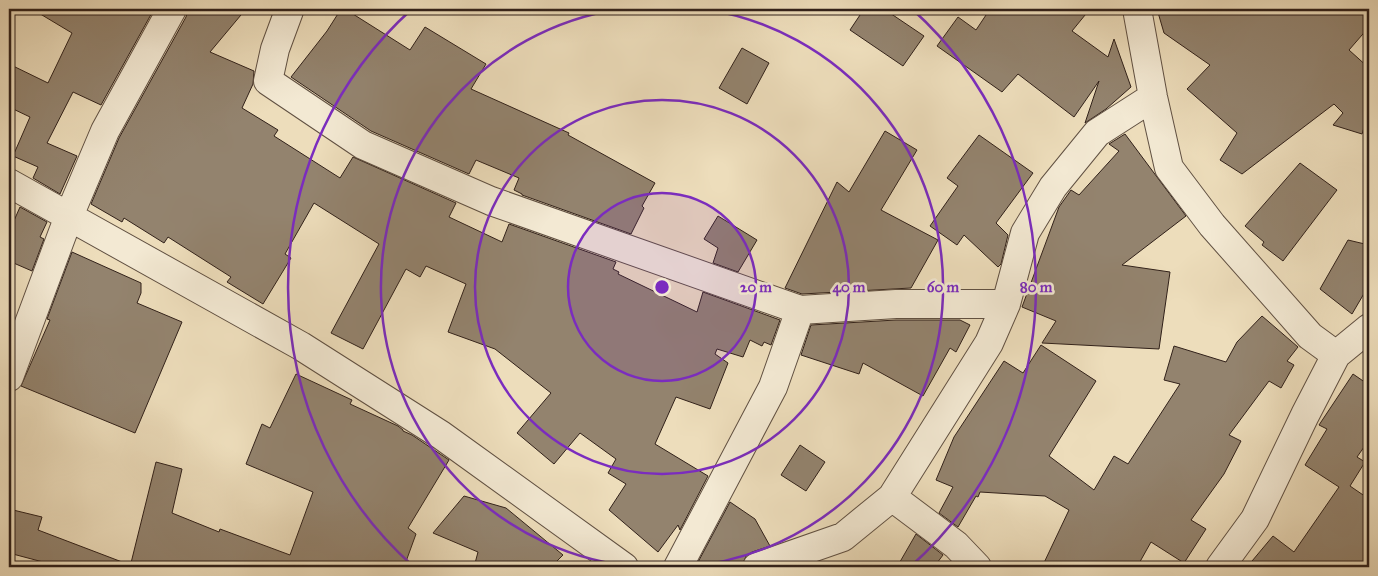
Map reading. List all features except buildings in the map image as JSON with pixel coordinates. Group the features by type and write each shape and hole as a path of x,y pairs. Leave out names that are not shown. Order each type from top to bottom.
{"street":[{"path":"9,376 70,216 105,131 172,9"},
{"path":"287,9 289,11 275,49 268,81 363,145 491,201 800,310 896,304 1006,304"},
{"path":"1137,9 1153,97 1169,168 1212,225 1310,336 1336,355"},
{"path":"757,567 843,537 892,497 989,342 1006,304 1025,233 1052,187 1097,133 1153,97"},
{"path":"9,183 301,346 441,436 624,567"},
{"path":"678,567 773,387 800,310"},
{"path":"1220,567 1255,519 1304,415 1336,355 1369,328"},
{"path":"892,497 956,545 977,567"}]}
